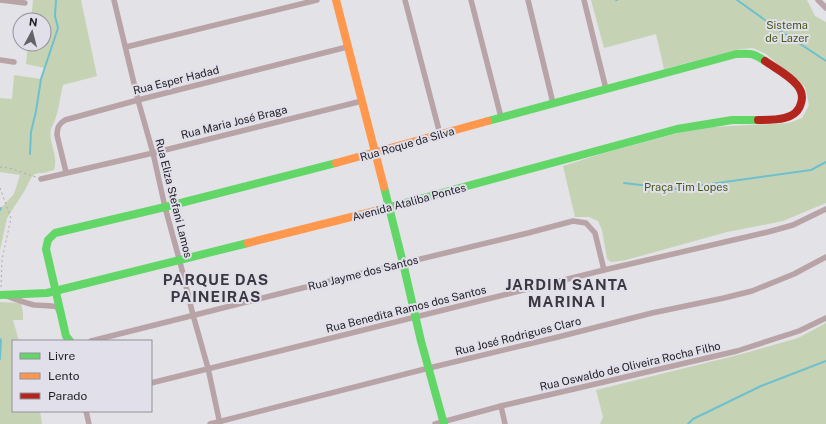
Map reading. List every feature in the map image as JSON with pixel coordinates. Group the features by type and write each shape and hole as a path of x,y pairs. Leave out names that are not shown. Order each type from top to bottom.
{"street":[{"path":"1,0 25,3"},
{"name":"Rua Eliza Stefani Lamos","path":"114,0 138,100 153,153 165,207 208,368 220,423"},
{"path":"126,47 316,0"},
{"path":"336,0 403,263 441,423"},
{"path":"405,0 440,134"},
{"path":"471,0 501,118"},
{"path":"528,0 553,103"},
{"path":"584,0 606,89"},
{"path":"819,1 826,8"},
{"name":"Rua Esper Hadad","path":"66,172 56,135 59,124 65,120 347,47"},
{"name":"Rua Roque da Silva","path":"56,291 46,249 46,244 49,237 55,233 375,154 440,134 729,56 748,53 760,58 792,80 800,89 803,97"},
{"path":"0,60 14,62"},
{"name":"Avenida Ataliba Pontes","path":"1,295 48,293 388,208 677,129 730,120 777,120 786,118 794,115 798,111 802,104 803,97"},
{"name":"Rua Maria José Braga","path":"41,179 362,101"},
{"name":"Rua Benedita Ramos dos Santos","path":"152,383 604,270 768,232 793,225 826,209"},
{"name":"Rua Jayme dos Santos","path":"95,340 573,221 586,223 595,233 604,270"},
{"name":"Rua José Rodrigues Claro","path":"210,424 220,423 429,368 652,313 752,291 794,274 826,257"},
{"path":"56,291 66,336 69,340"},
{"path":"1,295 37,306 57,307 60,313"},
{"name":"Rua Oswaldo de Oliveira Rocha Filho","path":"441,423 501,406 737,351 799,331 826,318"},
{"path":"501,406 505,424"},
{"path":"86,412 89,424"}],"path":[{"path":"0,166 41,179"},
{"path":"0,188 11,218 2,260 1,295"}],"green space":[{"path":"33,0 81,0 97,76 63,85 58,112 50,134 55,160 54,170 35,174 31,178 7,218 0,250 0,210 14,194 20,175 0,172 0,98 12,99 14,75 41,79 45,68 26,64 27,52 52,52 52,12 32,12"},
{"name":"Praça Tim Lopes","path":"591,0 807,0 815,16 826,22 826,203 783,221 727,232 626,260 611,262 607,259 602,230 598,221 589,217 575,217 563,166 678,133 712,127 789,123 802,118 809,105 805,87 766,54 753,48 740,49 664,69 656,34 604,48"},
{"path":"0,302 21,303 23,320 13,320 19,340 12,340 12,412 40,412 42,424 0,424"},
{"path":"826,323 826,424 600,424 603,417 596,390 738,355 798,338"}],"waterway":[{"path":"30,154 31,132 41,79 58,28 55,16 56,0"},
{"path":"737,0 826,61"},
{"path":"624,183 675,189 811,170 826,162"},
{"path":"0,339 0,359"},
{"path":"688,424 693,419 761,386 826,361"}],"traffic: fast":[{"path":"488,121 736,54 751,54 765,61"},
{"path":"379,210 677,129 732,120 758,120"},
{"path":"69,340 66,336 46,249 48,240 55,233 165,207 336,163"},
{"path":"384,187 421,341 444,424"},
{"path":"0,295 47,293 248,243"}],"traffic: slow":[{"path":"336,0 384,187"},
{"path":"336,163 488,121"},
{"path":"248,243 379,210"}],"traffic: jam":[{"path":"758,120 777,119 790,116 799,109 802,98 802,94 794,81 765,61"}],"district":[{"name":"PARQUE DAS PAINEIRAS","path":"216,288"},
{"name":"JARDIM SANTA MARINA I","path":"567,292"}],"park label":[{"name":"Sistema de Lazer","path":"787,31"}]}
